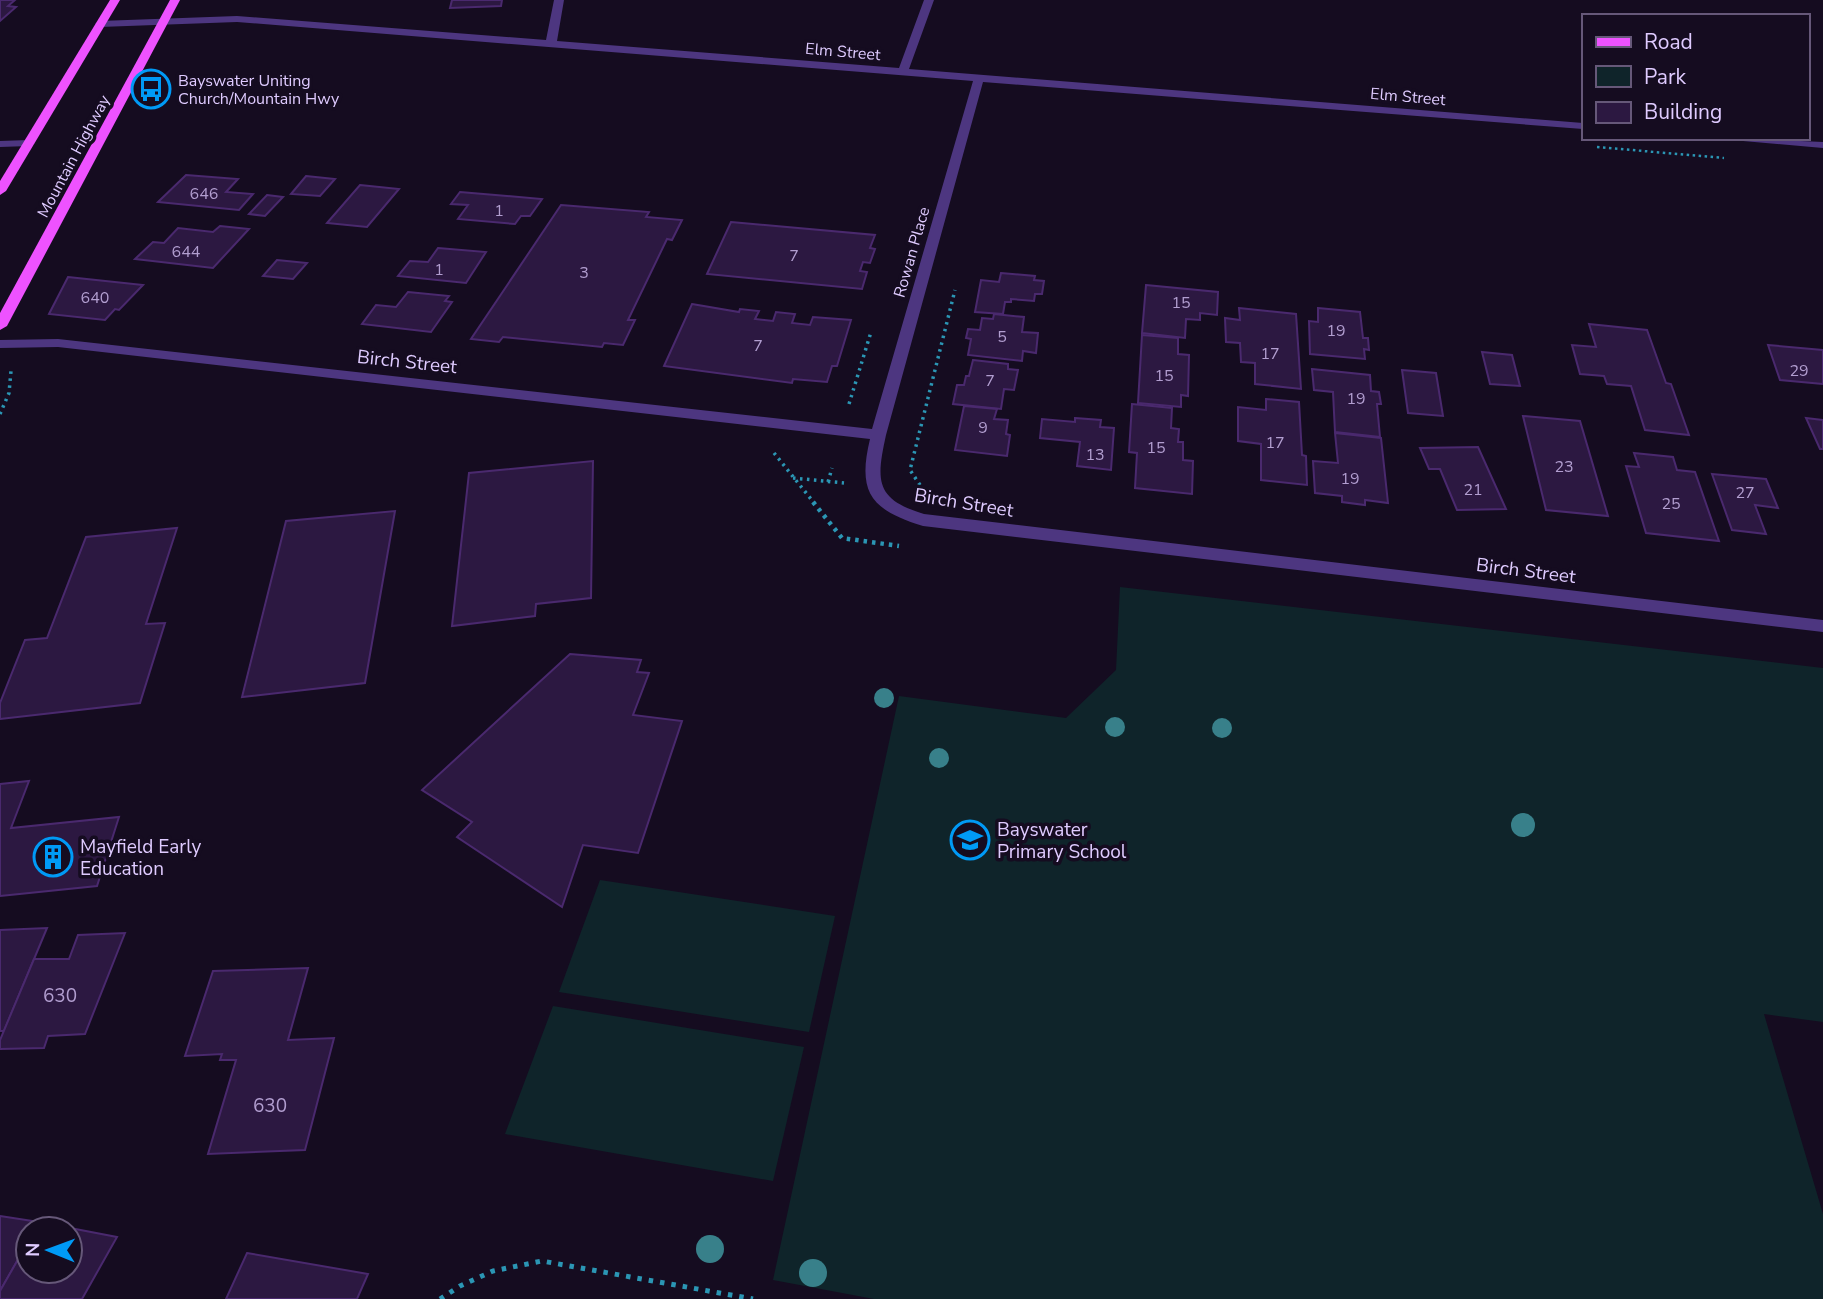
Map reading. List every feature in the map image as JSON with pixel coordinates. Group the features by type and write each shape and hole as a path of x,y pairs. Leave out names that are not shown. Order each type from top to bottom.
{"main road":[{"path":"0,191 115,0"},
{"name":"Mountain Highway","path":"0,326 175,0"}],"street":[{"path":"551,43 559,0"},
{"path":"903,71 929,0"},
{"name":"Elm Street","path":"100,24 237,19 1582,126"},
{"name":"Rowan Place","path":"878,435 979,78"},
{"path":"1766,140 1823,145"},
{"path":"0,144 29,144"},
{"name":"Birch Street","path":"0,344 58,343 878,435 870,468 873,486 886,504 923,520 1823,626"}],"path":[{"path":"927,492 912,477 910,470 956,285"},
{"path":"0,414 9,393 11,367"},
{"path":"828,481 832,468"},
{"path":"792,478 845,483"},
{"path":"440,1299 460,1286 493,1271 542,1261 752,1299"}],"green space":[{"path":"1120,587 1823,668 1823,1022 1764,1014 1823,1214 1823,1299 874,1299 773,1280 899,696 1066,718 1116,670"},
{"path":"600,880 835,916 809,1032 559,992"},
{"path":"553,1006 804,1047 773,1181 505,1134"}],"building":[{"path":"0,0 15,0 8,6 16,7 0,21"},
{"path":"452,0 502,0 501,6 450,8"},
{"path":"186,175 238,179 226,192 253,194 239,210 158,202"},
{"path":"306,176 335,179 320,196 291,194"},
{"path":"360,185 399,189 367,227 327,223"},
{"path":"460,192 542,199 530,216 521,216 515,224 458,219 468,205 451,204"},
{"path":"267,195 283,197 265,216 249,214"},
{"path":"561,205 649,212 646,217 682,220 672,240 667,239 628,320 635,320 623,345 604,343 602,347 503,337 499,342 471,339"},
{"path":"731,222 875,235 870,248 875,249 870,263 863,262 860,271 867,272 862,289 707,274"},
{"path":"220,226 249,229 213,268 135,259 153,242 164,243 178,228 213,232"},
{"path":"438,248 486,252 466,283 398,276 410,261 428,262"},
{"path":"277,260 307,263 293,279 263,276"},
{"path":"1001,273 1035,276 1034,280 1044,281 1042,294 1035,294 1034,301 1011,299 1011,302 1005,302 1003,314 975,312 981,280 999,282"},
{"path":"68,277 143,285 119,310 115,309 105,320 49,314"},
{"path":"1146,285 1218,292 1217,315 1200,313 1200,320 1186,319 1185,338 1142,333"},
{"path":"408,292 449,296 445,301 452,302 431,332 362,324 376,305 396,307"},
{"path":"692,304 739,312 740,309 759,311 755,319 773,321 776,312 795,314 792,323 810,325 813,317 851,320 837,366 832,366 827,382 793,379 792,383 664,366"},
{"path":"1239,308 1296,314 1301,389 1255,384 1255,363 1241,362 1240,343 1226,342 1225,318 1240,320"},
{"path":"1318,308 1360,312 1363,338 1368,338 1369,350 1364,349 1365,359 1310,354 1309,321 1318,322"},
{"path":"994,314 1024,317 1022,332 1038,333 1036,353 1023,351 1022,361 968,355 971,339 966,338 968,329 980,330 982,318 993,319"},
{"path":"1589,324 1647,330 1666,383 1671,384 1689,435 1645,430 1631,386 1607,384 1604,376 1580,374 1572,345 1596,347"},
{"path":"1142,335 1178,338 1178,354 1189,355 1188,396 1181,395 1181,407 1138,403"},
{"path":"1768,345 1823,350 1823,384 1780,380"},
{"path":"1482,352 1512,355 1520,386 1490,384"},
{"path":"973,360 1008,364 1008,369 1018,370 1014,390 1004,389 1001,409 953,404 957,385 964,385"},
{"path":"1312,369 1370,375 1371,391 1379,392 1381,404 1377,404 1380,437 1335,432 1333,392 1314,390"},
{"path":"1402,370 1436,373 1443,416 1408,413"},
{"path":"1266,399 1299,402 1307,485 1261,480 1261,444 1238,441 1238,407 1266,410"},
{"path":"1132,404 1172,408 1171,428 1179,429 1178,442 1183,442 1183,460 1193,461 1192,494 1135,488 1137,453 1129,452"},
{"path":"964,406 997,409 994,419 1008,420 1006,434 1010,435 1007,456 955,450"},
{"path":"1523,416 1580,421 1608,516 1546,510"},
{"path":"1075,418 1101,420 1100,427 1114,428 1111,470 1077,466 1080,442 1040,438 1042,419 1075,422"},
{"path":"1806,418 1823,420 1823,449 1820,449"},
{"path":"1335,433 1381,438 1388,503 1365,500 1365,505 1342,502 1342,496 1315,493 1313,461 1338,463"},
{"path":"1478,447 1506,509 1457,510 1440,469 1429,469 1420,448"},
{"path":"1634,453 1673,457 1677,470 1695,472 1719,541 1646,533 1626,466 1639,467"},
{"path":"593,461 591,598 536,604 535,616 452,626 469,473"},
{"path":"1712,474 1766,479 1778,508 1755,505 1766,534 1732,530"},
{"path":"395,511 365,683 242,697 286,521"},
{"path":"177,528 146,624 165,623 140,703 0,719 0,703 25,640 47,638 86,537"},
{"path":"570,654 641,660 637,672 649,673 633,715 682,721 638,853 583,845 562,907 457,837 472,822 422,790"},
{"name":"Mayfield Early Education","path":"29,781 11,828 119,817 97,886 0,896 0,784"},
{"path":"47,928 4,1031 0,1031 0,930"},
{"path":"125,933 85,1034 48,1036 44,1048 0,1049 0,1040 34,959 69,959 78,935"},
{"path":"308,968 288,1040 334,1038 305,1150 208,1154 236,1060 220,1060 222,1054 185,1056 213,971"},
{"path":"0,1216 14,1218 14,1266 0,1291"},
{"path":"84,1231 117,1237 82,1299 0,1299 0,1291 14,1266 14,1285 84,1285"},
{"path":"247,1253 368,1274 357,1299 226,1299"}],"place":[{"name":"Bayswater Uniting Church/Mountain Hwy","path":"151,89"},
{"name":"Bayswater Primary School","path":"970,840"},
{"name":"Mayfield Early Education","path":"53,857"}]}
